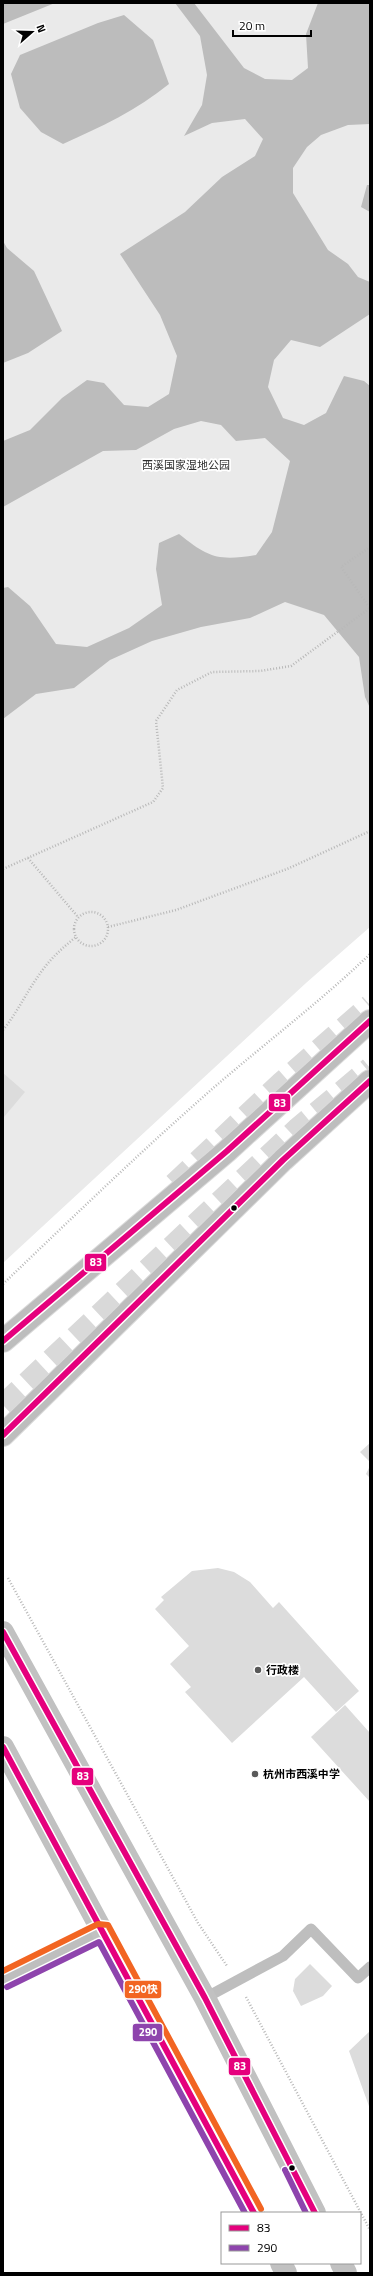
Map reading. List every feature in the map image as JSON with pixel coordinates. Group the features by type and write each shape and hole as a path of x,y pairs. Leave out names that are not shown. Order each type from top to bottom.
{"main road":[{"path":"3,1341 227,1151 370,1021"},
{"path":"3,1435 283,1160 370,1081"},
{"path":"3,1632 205,1998 314,2212"},
{"path":"3,1747 253,2212"},
{"path":"282,2264 286,2273"},
{"path":"342,2264 346,2273"}],"lane":[{"path":"205,1998 283,1956 311,1928 358,1978 370,1967"},
{"path":"3,1980 102,1931"}],"path":[{"path":"3,869 152,802 163,788 156,721 177,690 212,672 260,672 291,666 315,646 370,608 341,567 370,547"},
{"path":"108,927 176,910 287,869 370,831"},
{"path":"28,858 78,917"},
{"path":"88,912 98,913 106,921 108,927 105,939 96,946 84,945 76,937 74,926 78,917 88,912"},
{"path":"3,1030 16,1014 38,975 58,952 76,937"},
{"path":"3,1284 141,1151 234,1070 295,1022 370,954"},
{"path":"8,1578 198,1923 237,1981 274,2046 361,2212"},
{"path":"361,2213 370,2230"}],"green space":[{"name":"西溪国家湿地公园","path":"3,3 370,3 370,927 306,983 3,1263"}],"shaded area":[{"path":"3,3 55,3 3,24"},
{"path":"175,3 194,3 244,68 265,79 292,80 308,68 306,34 318,3 370,3 370,124 348,125 321,135 307,147 293,168 293,193 328,250 348,264 358,277 370,282 370,314 320,347 291,340 274,360 268,387 283,418 304,425 326,413 344,376 364,381 370,386 370,708 365,697 359,657 324,615 285,602 250,618 201,627 152,641 110,660 74,688 36,694 3,719 3,588 8,587 30,606 56,644 87,647 129,628 162,605 156,569 159,543 179,534 198,548 214,556 232,558 256,555 272,532 290,461 265,438 236,441 221,425 201,421 174,429 136,450 103,451 3,507 3,441 30,430 62,398 87,380 104,383 124,405 148,407 169,394 177,356 160,315 120,254 185,212 222,177 255,156 263,139 245,119 212,123 184,136 202,105 207,75 200,36"},
{"path":"124,15 153,40 169,84 131,110 63,144 41,132 20,108 11,74 20,55 98,23"},
{"path":"367,185 370,185 370,212 361,207"},
{"path":"3,241 7,248 34,271 62,331 28,353 3,363"}],"building":[{"path":"3,1073 25,1092 4,1117 3,1116"},
{"path":"370,1443 370,1462 360,1452"},
{"path":"370,1466 370,1478 366,1474"},
{"name":"行政楼","path":"218,1568 234,1572 250,1582 273,1608 279,1602 359,1691 336,1712 304,1677 232,1743 185,1692 191,1687 170,1664 189,1646 155,1609 164,1600 161,1597 192,1571"},
{"path":"345,1705 370,1733 370,1802 311,1737"},
{"path":"310,1964 332,1986 323,1996 301,2006 293,1991 295,1979"},
{"path":"370,2031 370,2109 349,2051"}],"tunnel":[{"path":"174,1184 282,1082 370,1005"},
{"path":"3,1405 297,1129 370,1068"}],"transit line":[{"name":"83","path":"3,1341 227,1151 370,1021"},
{"name":"83","path":"3,1435 283,1160 370,1081"},
{"name":"83","path":"3,1632 205,1998 314,2212"},
{"name":"83","path":"3,1747 253,2212"},
{"name":"290快","path":"3,1971 98,1924 108,1925 261,2209"},
{"name":"290","path":"7,1987 99,1942 244,2212"},
{"name":"290","path":"285,2170 306,2212"}],"place":[{"name":"行政楼","path":"258,1670"},
{"name":"杭州市西溪中学","path":"255,1774"}]}
